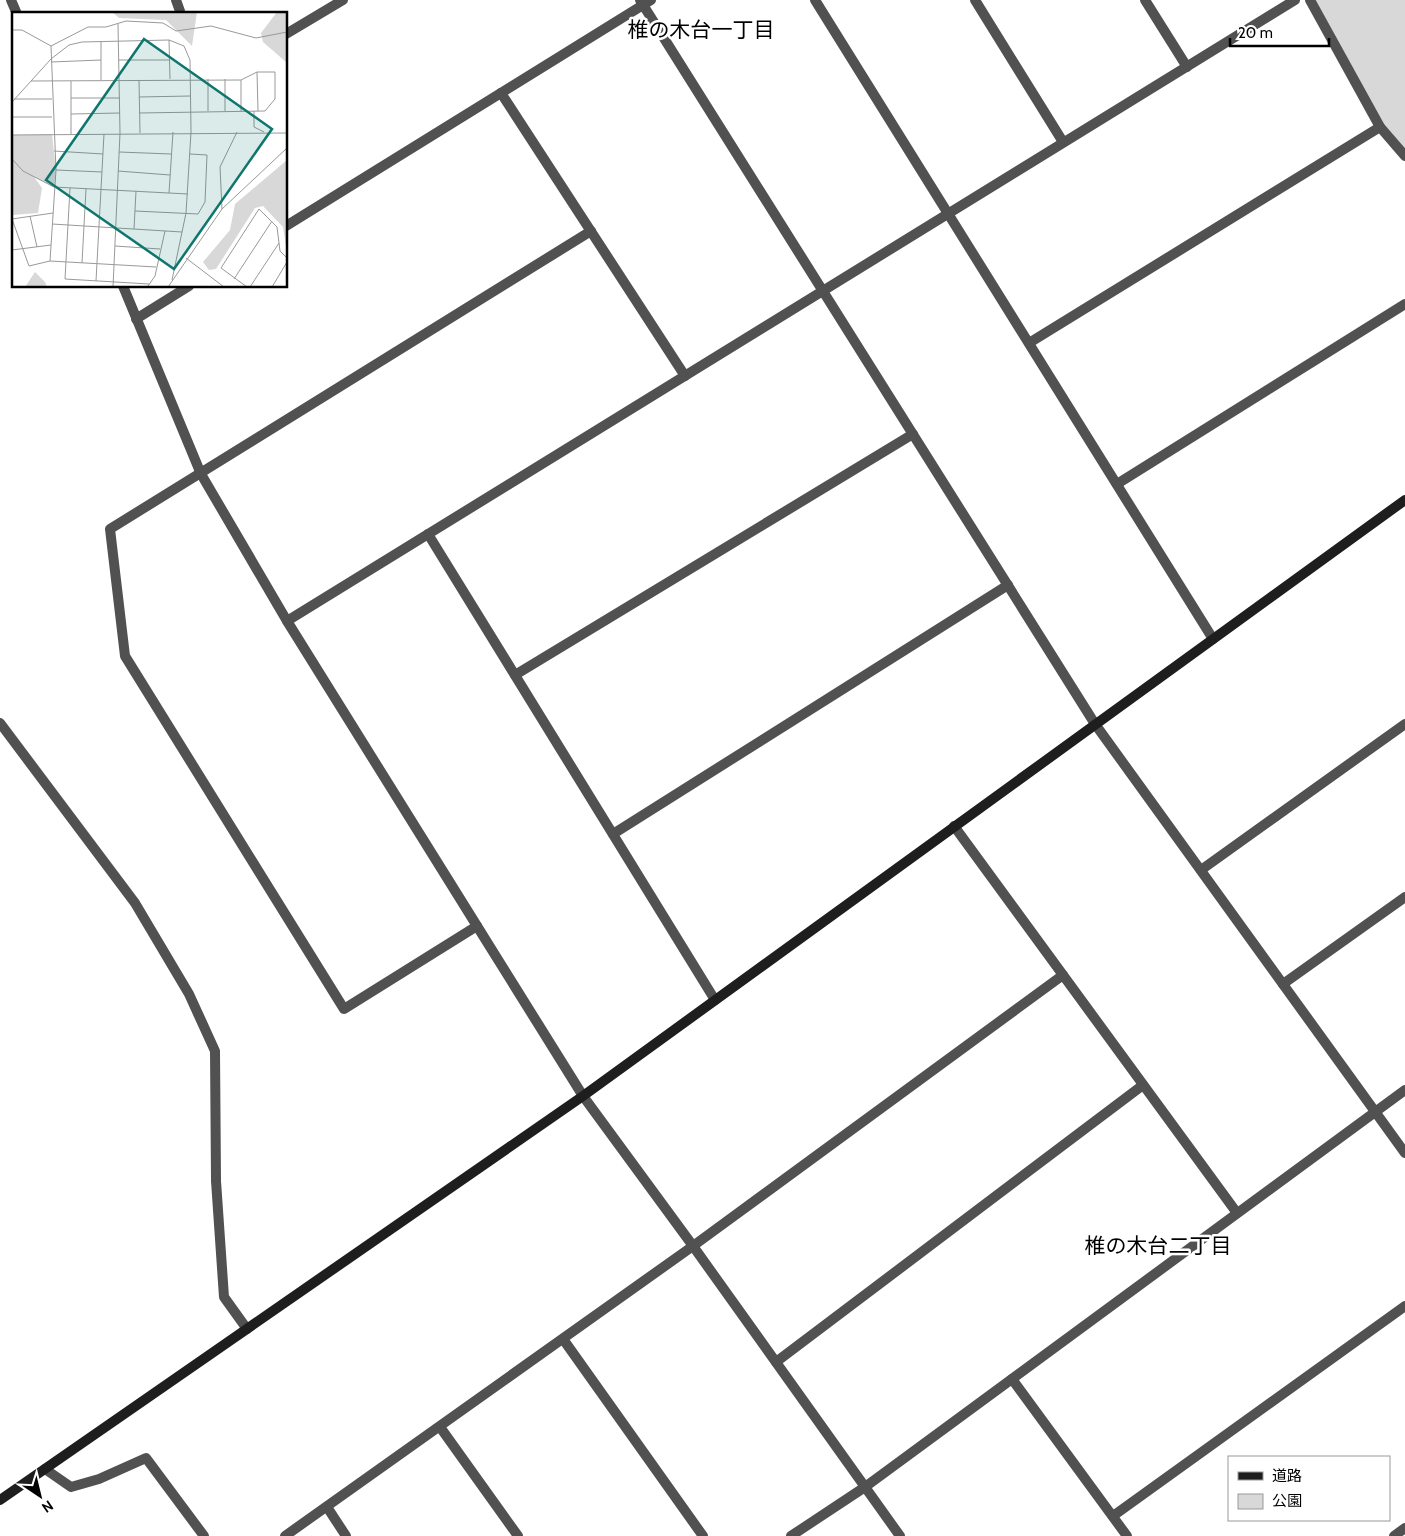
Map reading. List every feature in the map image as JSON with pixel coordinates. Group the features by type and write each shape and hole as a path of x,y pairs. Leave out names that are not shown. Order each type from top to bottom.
{"street":[{"path":"11,0 16,12"},
{"path":"176,0 180,12"},
{"path":"288,33 343,0"},
{"path":"815,0 1213,638"},
{"path":"975,0 1063,142"},
{"path":"1145,0 1187,67"},
{"path":"287,621 1295,0"},
{"path":"1310,0 1380,127 1405,156"},
{"path":"288,225 645,2 823,291 1095,724 1405,1153"},
{"path":"501,93 685,376"},
{"path":"1029,343 1380,127"},
{"path":"477,926 344,1009 125,656 110,529 591,231"},
{"path":"124,288 201,474 287,621 583,1096 693,1246 900,1536"},
{"path":"136,319 186,288"},
{"path":"1116,484 1405,304"},
{"path":"515,675 913,434"},
{"path":"0,1500 583,1096 1405,500"},
{"path":"428,534 715,1000"},
{"path":"613,834 1008,585"},
{"path":"0,723 135,903 189,994 215,1051 216,1181 224,1297 246,1329"},
{"path":"1201,870 1405,724"},
{"path":"954,826 1237,1213"},
{"path":"1283,984 1405,897"},
{"path":"285,1536 693,1246 1063,975"},
{"path":"776,1362 1143,1084"},
{"path":"791,1536 865,1487 1405,1090"},
{"path":"1113,1516 1405,1306"},
{"path":"563,1339 703,1536"},
{"path":"1012,1379 1127,1536"},
{"path":"440,1427 518,1536"},
{"path":"45,1469 71,1486 99,1480 146,1458 204,1536"},
{"path":"327,1507 346,1536"},
{"path":"1394,1536 1405,1528"}],"green space":[{"path":"1310,0 1405,0 1405,156 1380,127"}],"district":[{"name":"椎の木台一丁目","path":"701,30"},
{"name":"椎の木台二丁目","path":"1158,1246"}]}
